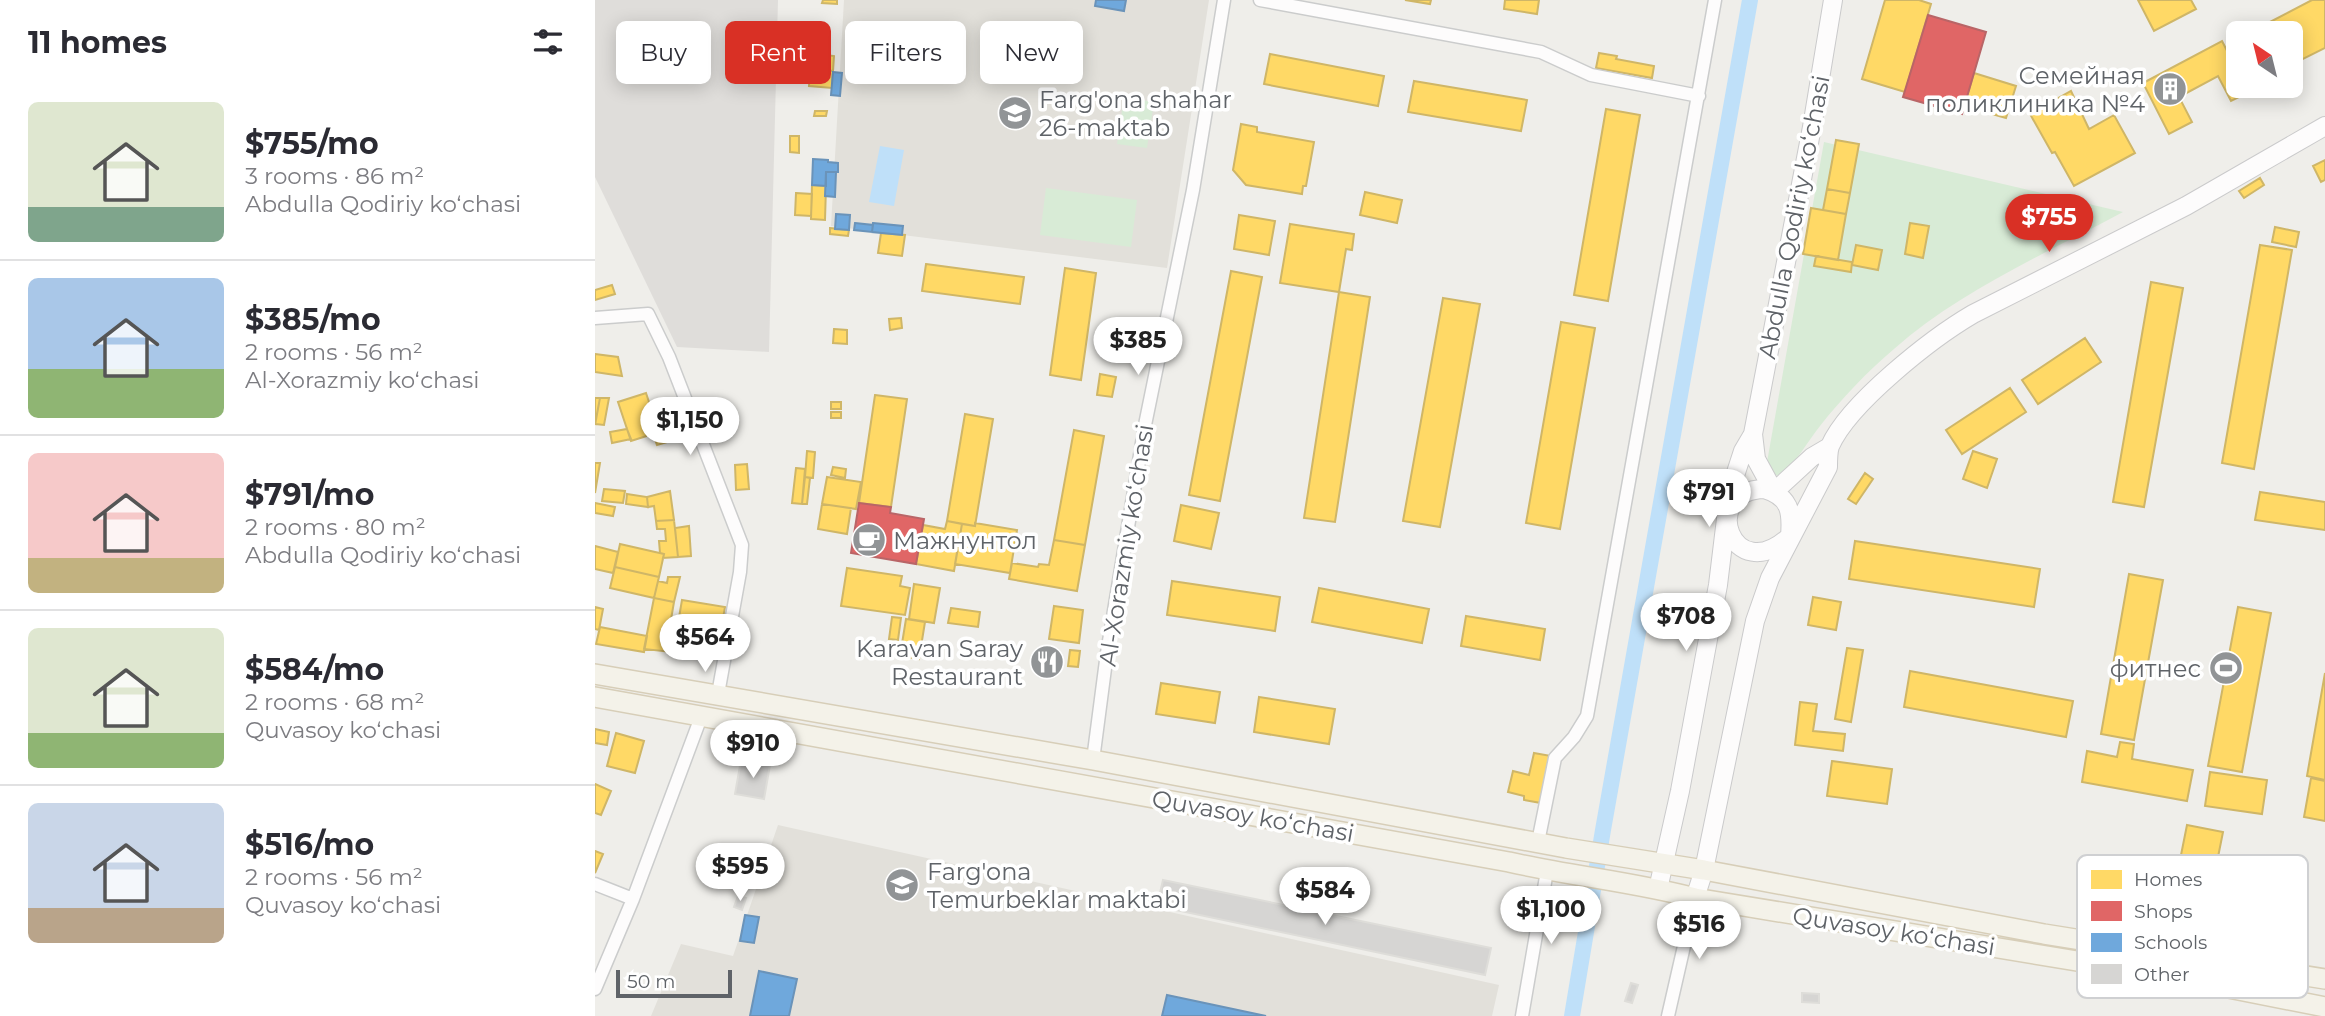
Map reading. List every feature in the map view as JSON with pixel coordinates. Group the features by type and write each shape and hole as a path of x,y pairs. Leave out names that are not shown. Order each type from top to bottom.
{"main road":[{"name":"Quvasoy koʻchasi","path":"595,674 1093,760 2077,939"},
{"name":"Quvasoy koʻchasi","path":"595,697 1555,872 1658,888 1695,898 2077,961"},
{"name":"Quvasoy koʻchasi","path":"2279,998 2325,1007"}],"street":[{"name":"Al-Xorazmiy koʻchasi","path":"1093,760 1107,653 1145,425 1193,190 1224,0"},
{"path":"1260,0 1541,52 1591,75 1699,96"},
{"path":"1541,842 1556,758 1587,716 1715,0"},
{"name":"Abdulla Qodiriy koʻchasi","path":"1774,492 1756,459 1753,434 1812,127 1833,0"},
{"path":"1774,492 1811,457 1829,447 1852,413 1948,329 2186,206 2325,126"},
{"path":"595,318 648,314 669,357 742,545 740,572 717,694"},
{"name":"Abdulla Qodiriy koʻchasi","path":"1658,888 1680,791 1718,585 1729,494 1743,451 1753,434"},
{"path":"1668,1016 1704,870 1755,621 1770,578 1828,467 1829,447"},
{"path":"1753,489 1774,492 1788,507 1791,516 1790,536 1772,551 1761,554 1751,552 1733,541 1728,531 1729,510 1734,500 1753,489"},
{"path":"595,989 633,899 701,716"},
{"path":"1522,1016 1555,872"},
{"path":"595,884 633,899"}],"shaded area":[{"path":"595,0 778,0 777,21 725,21 725,84 776,84 769,352 677,347 595,177"},
{"name":"Farg'ona shahar 26-maktab","path":"844,0 1209,0 1167,268 831,226"},
{"name":"Farg'ona Temurbeklar maktabi","path":"778,825 1499,985 1492,1016 651,1016 681,944 733,956"}],"green space":[{"path":"1124,97 1154,102 1147,148 1117,144"},
{"path":"1824,142 2123,212 2004,274 1919,328 1846,395 1791,465 1779,475 1774,475 1767,462"},
{"path":"1046,188 1137,200 1131,247 1040,235"}],"water":[{"path":"880,146 904,150 894,206 869,202"}],"building: Homes":[{"path":"823,0 837,0 837,4 822,3"},
{"path":"1405,0 1431,0 1430,4"},
{"path":"1505,0 1539,0 1537,14 1504,9"},
{"path":"1885,0 1919,0 1931,4 1905,92 1862,79"},
{"path":"2138,0 2191,0 2196,9 2154,31"},
{"path":"2312,0 2325,0 2325,48 2303,59 2303,21 2272,21"},
{"name":"Семейная поликлиника №4","path":"2222,41 2226,49 2226,91 2218,76 2179,97 2192,122 2169,134 2143,83"},
{"path":"1599,53 1654,66 1652,78 1596,68"},
{"path":"1270,54 1384,76 1378,106 1264,84"},
{"path":"831,56 834,56 831,71"},
{"path":"833,71 832,88 809,86 831,84"},
{"path":"1974,73 2016,86 2006,118 1964,106"},
{"path":"1414,81 1527,100 1521,131 1408,112"},
{"path":"2071,91 2089,129 2114,115 2135,153 2074,186 2030,114"},
{"path":"1606,109 1640,115 1608,301 1574,295"},
{"path":"815,111 827,111 826,116 814,116"},
{"path":"1241,124 1257,127 1257,132 1314,142 1302,194 1246,185 1233,170"},
{"path":"790,136 799,136 799,153 790,152"},
{"path":"1836,140 1859,144 1850,193 1827,189"},
{"path":"2325,160 2325,180 2321,182 2313,166"},
{"path":"2260,178 2264,185 2244,198 2239,191"},
{"path":"812,185 826,186 825,220 811,219"},
{"path":"1827,189 1850,193 1846,214 1823,210"},
{"path":"1365,192 1402,200 1397,223 1360,215"},
{"path":"796,193 812,194 811,216 795,215"},
{"path":"1811,208 1846,214 1838,260 1803,254"},
{"path":"1239,215 1275,221 1269,255 1234,249"},
{"path":"1910,223 1929,226 1923,258 1905,254"},
{"path":"1290,224 1354,234 1352,250 1346,249 1339,292 1280,283"},
{"path":"2275,227 2299,232 2296,247 2272,242"},
{"path":"830,228 849,230 848,236 830,234"},
{"path":"881,233 905,235 902,256 878,253"},
{"path":"1856,245 1882,250 1878,270 1852,265"},
{"path":"2260,245 2292,250 2254,469 2222,463"},
{"path":"1816,256 1852,262 1851,272 1814,266"},
{"path":"926,264 1024,277 1020,304 922,291"},
{"path":"1065,268 1096,273 1081,380 1050,375"},
{"path":"1231,271 1262,277 1220,501 1189,495"},
{"path":"2151,282 2183,288 2144,507 2113,502"},
{"path":"612,285 615,294 595,300 595,290"},
{"path":"1339,292 1370,297 1335,522 1304,518"},
{"path":"1443,298 1480,304 1440,527 1403,521"},
{"path":"901,318 902,328 890,330 889,319"},
{"path":"1561,322 1595,328 1560,529 1526,523"},
{"path":"834,329 847,330 847,344 833,343"},
{"path":"1130,332 1143,335 1139,356 1126,354"},
{"path":"2085,338 2101,362 2038,404 2022,380"},
{"path":"595,354 618,357 622,376 595,372"},
{"path":"1100,374 1116,377 1112,397 1097,395"},
{"path":"2010,388 2026,412 1962,454 1946,430"},
{"path":"646,393 659,432 631,441 618,402"},
{"path":"875,395 907,399 891,507 859,503"},
{"path":"595,398 600,398 595,425"},
{"path":"600,398 609,398 604,425 595,424"},
{"path":"831,402 841,402 841,409 831,409"},
{"path":"831,412 841,412 841,418 831,418"},
{"path":"965,414 993,419 975,526 947,521"},
{"path":"673,427 677,439 657,445 653,434"},
{"path":"627,429 631,439 612,443 610,432"},
{"path":"1074,430 1104,436 1085,545 1054,540"},
{"path":"807,451 815,452 813,478 805,477"},
{"path":"1973,451 1997,459 1987,488 1963,479"},
{"path":"595,463 600,463 595,493"},
{"path":"747,464 749,489 736,490 735,465"},
{"path":"833,467 846,469 845,478 831,475"},
{"path":"796,468 805,469 802,504 792,503"},
{"path":"1865,473 1873,479 1856,504 1848,499"},
{"path":"805,477 810,478 807,504 802,504"},
{"path":"827,477 861,482 856,509 822,504"},
{"path":"604,489 625,491 623,503 602,501"},
{"path":"670,491 674,520 656,521 654,506 648,507 647,497"},
{"path":"2260,492 2325,502 2325,530 2255,520"},
{"path":"627,494 647,497 648,507 626,504"},
{"path":"595,503 615,507 613,516 595,513"},
{"path":"822,504 851,508 847,534 818,529"},
{"path":"1181,505 1219,513 1211,549 1174,541"},
{"path":"674,520 678,557 663,558 659,541 666,541 665,529 657,529 656,521"},
{"path":"947,521 962,524 954,571 916,564 923,525 945,529"},
{"path":"975,523 1017,530 1010,573 955,564 962,524 975,526"},
{"path":"689,526 691,556 678,557 675,528"},
{"path":"1054,540 1085,545 1077,591 1009,579 1012,563 1038,567 1039,564 1049,565"},
{"path":"1855,541 2040,569 2034,607 1849,579"},
{"path":"620,544 664,554 659,577 615,567"},
{"path":"595,546 618,552 613,573 595,569"},
{"path":"615,567 659,577 654,598 610,588"},
{"path":"847,568 902,576 900,586 910,588 905,615 841,606"},
{"path":"2129,574 2163,580 2134,740 2101,734"},
{"path":"668,577 680,577 674,602 654,598 658,581 667,583"},
{"path":"1172,581 1280,597 1275,631 1167,615"},
{"path":"914,584 940,588 934,623 909,619"},
{"path":"1319,588 1429,609 1422,643 1312,622"},
{"path":"1813,597 1841,602 1836,630 1808,625"},
{"path":"654,598 674,602 668,637 674,638 671,652 644,649"},
{"path":"682,600 725,607 719,641 676,635"},
{"path":"1054,606 1083,610 1079,643 1049,639"},
{"path":"595,607 603,609 599,630 595,629"},
{"path":"2238,607 2271,613 2242,772 2208,766"},
{"path":"951,608 980,612 978,627 948,623"},
{"path":"1466,616 1545,629 1540,660 1461,646"},
{"path":"892,617 901,618 898,640 889,639"},
{"path":"906,619 925,622 919,659 900,656"},
{"path":"600,627 647,636 644,652 596,644"},
{"path":"675,637 719,641 716,657 671,652"},
{"path":"1847,648 1863,650 1851,722 1835,719"},
{"path":"1070,650 1080,651 1078,667 1068,666"},
{"path":"1910,671 2073,701 2066,737 1904,707"},
{"path":"2325,673 2325,780 2307,776"},
{"path":"1161,683 1220,692 1215,723 1156,714"},
{"path":"1259,697 1335,709 1329,744 1254,732"},
{"path":"1800,702 1817,704 1813,731 1845,734 1843,751 1795,745"},
{"path":"595,729 609,732 607,745 595,743"},
{"path":"616,733 644,741 635,773 607,766"},
{"path":"2120,742 2134,744 2132,759 2193,770 2187,801 2082,782 2087,751 2117,757"},
{"path":"1534,753 1551,756 1541,803 1524,800 1524,796 1508,792 1513,771 1529,775"},
{"path":"1832,761 1892,769 1887,804 1827,796"},
{"path":"2210,772 2267,780 2262,814 2205,806"},
{"path":"2311,778 2325,781 2325,821 2304,817"},
{"path":"595,784 611,791 601,815 595,813"},
{"path":"2187,825 2223,832 2218,855 2181,855"},
{"path":"595,851 603,854 595,873"}],"building: Shops":[{"path":"1928,15 1986,32 1962,114 1903,97"},
{"path":"859,503 891,507 890,513 924,519 916,564 851,553"}],"building: Schools":[{"path":"1096,0 1126,0 1124,11 1095,6"},
{"path":"833,72 842,73 840,96 831,95"},
{"path":"813,159 838,163 838,172 826,172 826,186 812,185"},
{"path":"826,172 836,172 835,197 825,196"},
{"path":"836,214 850,215 849,230 835,229"},
{"path":"855,223 873,225 872,232 854,230"},
{"path":"873,223 903,226 902,235 872,232"},
{"path":"745,915 759,917 754,943 740,941"},
{"path":"759,971 797,979 789,1016 750,1016"},
{"path":"1167,995 1266,1016 1162,1016"}],"building: Other":[{"path":"741,760 770,765 764,799 735,794"},
{"path":"1163,880 1491,948 1485,975 1157,906"},
{"path":"738,896 746,898 742,910 734,907"},
{"path":"1631,983 1638,985 1632,1003 1625,1001"},
{"path":"1802,993 1819,994 1819,1003 1802,1002"}],"waterway":[{"path":"1572,1016 1750,0"}],"place":[{"name":"Семейная поликлиника №4","path":"2170,89"},
{"name":"Farg'ona shahar 26-maktab","path":"1015,113"},
{"name":"Мажнунтол","path":"869,540"},
{"name":"Karavan Saray Restaurant","path":"1047,662"},
{"name":"фитнес","path":"2226,668"},
{"name":"Farg'ona Temurbeklar maktabi","path":"902,885"}]}
